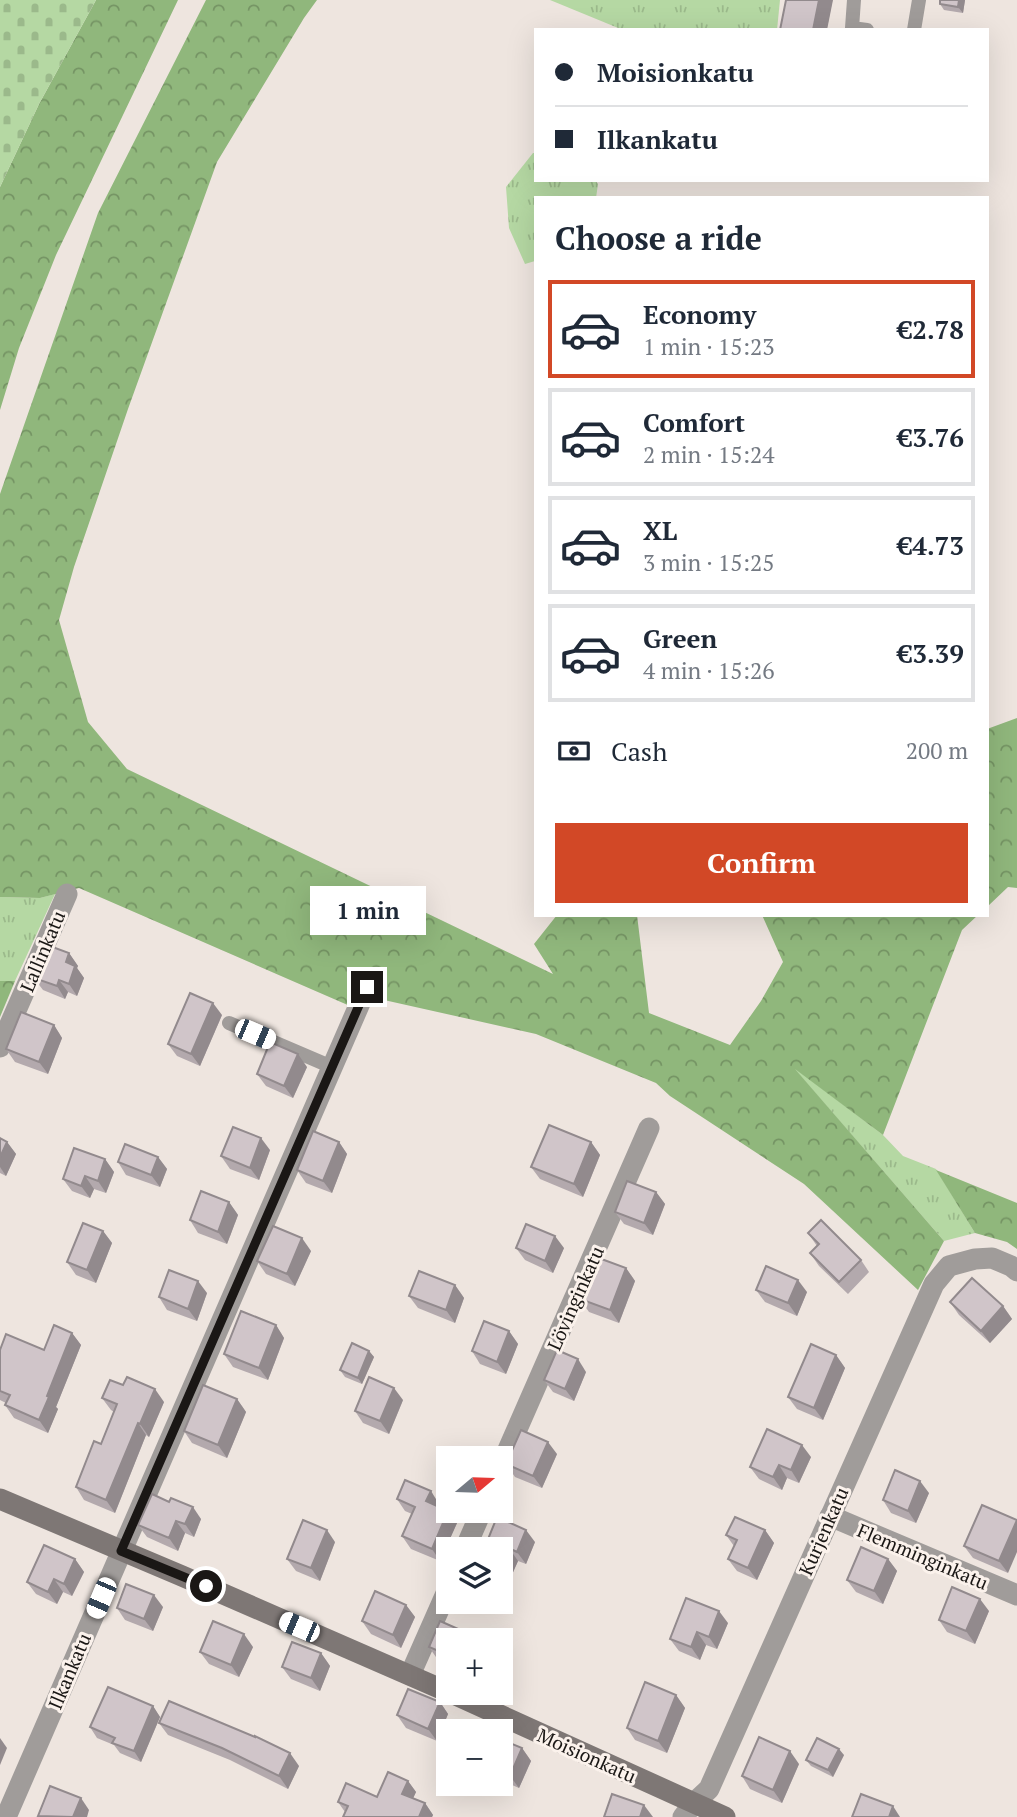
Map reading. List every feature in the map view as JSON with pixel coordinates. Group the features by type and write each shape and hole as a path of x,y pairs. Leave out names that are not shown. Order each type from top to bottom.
{"street":[{"name":"Lallinkatu","path":"0,1047 67,894"},
{"name":"Ilkankatu","path":"6,1817 367,987"},
{"name":"Lövinginkatu","path":"510,1446 649,1128"},
{"name":"Kurjenkatu","path":"688,1810 709,1788 934,1284 949,1266 975,1259 992,1258 1017,1271"},
{"name":"Moisionkatu","path":"0,1499 436,1686"},
{"name":"Flemminginkatu","path":"830,1516 1017,1595"},
{"path":"410,1675 437,1614"},
{"name":"Moisionkatu","path":"475,1705 688,1810 725,1817"}],"lane":[{"path":"852,28 854,0"},
{"path":"914,28 919,0"},
{"path":"229,1023 332,1067"}],"green space":[{"path":"0,0 96,0 39,104 0,187"},
{"path":"96,0 178,0 56,255 19,348 0,410 0,187 39,104"},
{"path":"206,0 317,0 217,162 74,567 59,620 88,722 127,769 553,974 534,944 555,917 637,917 649,1013 730,1045 761,1001 783,962 763,917 976,917 962,930 883,1135 795,1069 944,1241 918,1290 804,1184 670,1096 656,1083 536,1034 375,998 350,1006 79,888 40,898 0,897 0,494 98,213"},
{"path":"550,0 780,0 777,28 618,28"},
{"path":"533,153 534,182 598,184 596,196 534,196 534,261 525,264 509,228 506,187"},
{"path":"1017,718 1017,888 1008,887 989,905 989,728"},
{"path":"55,894 15,981 0,981 0,897 40,898"},
{"path":"0,981 15,981 0,1017"},
{"path":"791,1065 883,1135 903,1156 936,1169 975,1233 944,1241"},
{"path":"936,1170 1017,1203 1017,1249 1007,1242 975,1233"}],"building":[{"path":"786,0 819,0 813,28 780,28"},
{"path":"940,0 959,0 958,7 940,4"},
{"path":"47,945 69,953 66,962 75,966 69,984 59,980 57,986 34,978"},
{"path":"190,993 213,1003 191,1054 168,1044"},
{"path":"21,1012 54,1025 39,1062 6,1049"},
{"path":"270,1042 298,1054 284,1086 257,1074"},
{"path":"549,1125 591,1142 574,1184 531,1167"},
{"path":"233,1127 261,1138 250,1168 221,1156"},
{"path":"313,1131 339,1142 323,1181 297,1170"},
{"path":"0,1138 7,1142 0,1157"},
{"path":"125,1144 158,1157 151,1175 118,1162"},
{"path":"74,1148 105,1159 98,1181 85,1176 81,1186 63,1179"},
{"path":"627,1181 656,1192 644,1223 615,1212"},
{"path":"201,1191 229,1202 218,1232 190,1220"},
{"path":"821,1220 861,1260 839,1282 810,1253 819,1244 808,1233"},
{"path":"83,1223 103,1231 87,1270 67,1262"},
{"path":"526,1224 555,1236 545,1261 516,1248"},
{"path":"273,1226 302,1238 287,1274 257,1261"},
{"path":"596,1257 626,1268 610,1310 580,1299"},
{"path":"766,1266 798,1280 788,1303 756,1290"},
{"path":"169,1270 198,1281 188,1309 159,1297"},
{"path":"419,1271 455,1285 446,1310 409,1296"},
{"path":"972,1278 1003,1306 981,1331 950,1302"},
{"path":"241,1311 276,1325 259,1368 224,1354"},
{"path":"484,1321 509,1331 497,1362 472,1351"},
{"path":"54,1325 72,1333 39,1420 5,1405 10,1395 0,1391 0,1350 6,1334 44,1350"},
{"path":"352,1343 369,1351 358,1378 340,1370"},
{"path":"811,1344 836,1355 814,1408 788,1397"},
{"path":"557,1350 578,1359 565,1389 544,1380"},
{"path":"127,1377 155,1389 106,1500 76,1487 94,1441 101,1444 117,1404 102,1398 110,1380 123,1385"},
{"path":"369,1377 394,1388 380,1421 355,1411"},
{"path":"203,1385 237,1399 218,1445 184,1431"},
{"path":"767,1429 802,1445 791,1470 779,1465 773,1477 750,1467"},
{"path":"521,1430 548,1442 533,1476 513,1467 513,1448"},
{"path":"895,1470 920,1481 908,1511 883,1500"},
{"path":"405,1480 431,1491 426,1501 436,1506 436,1523 443,1523 432,1549 402,1536 415,1507 397,1499"},
{"path":"152,1494 169,1502 171,1498 193,1507 185,1524 176,1521 169,1538 138,1525"},
{"path":"982,1505 1017,1520 999,1561 964,1546"},
{"path":"735,1517 765,1530 748,1568 728,1559 737,1540 726,1535"},
{"path":"303,1520 327,1530 311,1568 287,1559"},
{"path":"495,1523 510,1523 526,1530 517,1552 513,1550 513,1537 489,1537"},
{"path":"44,1545 75,1559 64,1584 54,1579 48,1592 27,1582"},
{"path":"861,1547 888,1559 874,1591 847,1580"},
{"path":"126,1584 154,1595 144,1619 117,1608"},
{"path":"952,1587 980,1599 966,1631 939,1620"},
{"path":"375,1591 406,1605 393,1635 362,1621"},
{"path":"686,1598 719,1611 709,1637 697,1632 691,1647 670,1639"},
{"path":"213,1621 244,1634 231,1665 200,1652"},
{"path":"440,1621 456,1628 437,1628"},
{"path":"436,1630 436,1650 429,1647"},
{"path":"292,1642 321,1653 311,1678 282,1667"},
{"path":"645,1682 676,1695 658,1741 627,1728"},
{"path":"108,1687 153,1706 134,1751 112,1743 115,1738 90,1727"},
{"path":"408,1689 436,1700 436,1705 439,1705 428,1729 397,1715"},
{"path":"169,1701 290,1753 279,1776 222,1748 159,1723"},
{"path":"759,1737 790,1751 773,1790 742,1776"},
{"path":"817,1738 839,1749 828,1770 806,1760"},
{"path":"513,1744 522,1748 513,1769"},
{"path":"388,1772 408,1781 402,1794 425,1803 419,1817 343,1817 348,1806 338,1802 346,1783 377,1797"},
{"path":"50,1786 81,1798 73,1817 38,1816"},
{"path":"612,1794 644,1805 640,1817 604,1817"},
{"path":"861,1794 893,1806 889,1817 852,1817"}],"route":[{"path":"206,1586 121,1551 367,987"}]}
